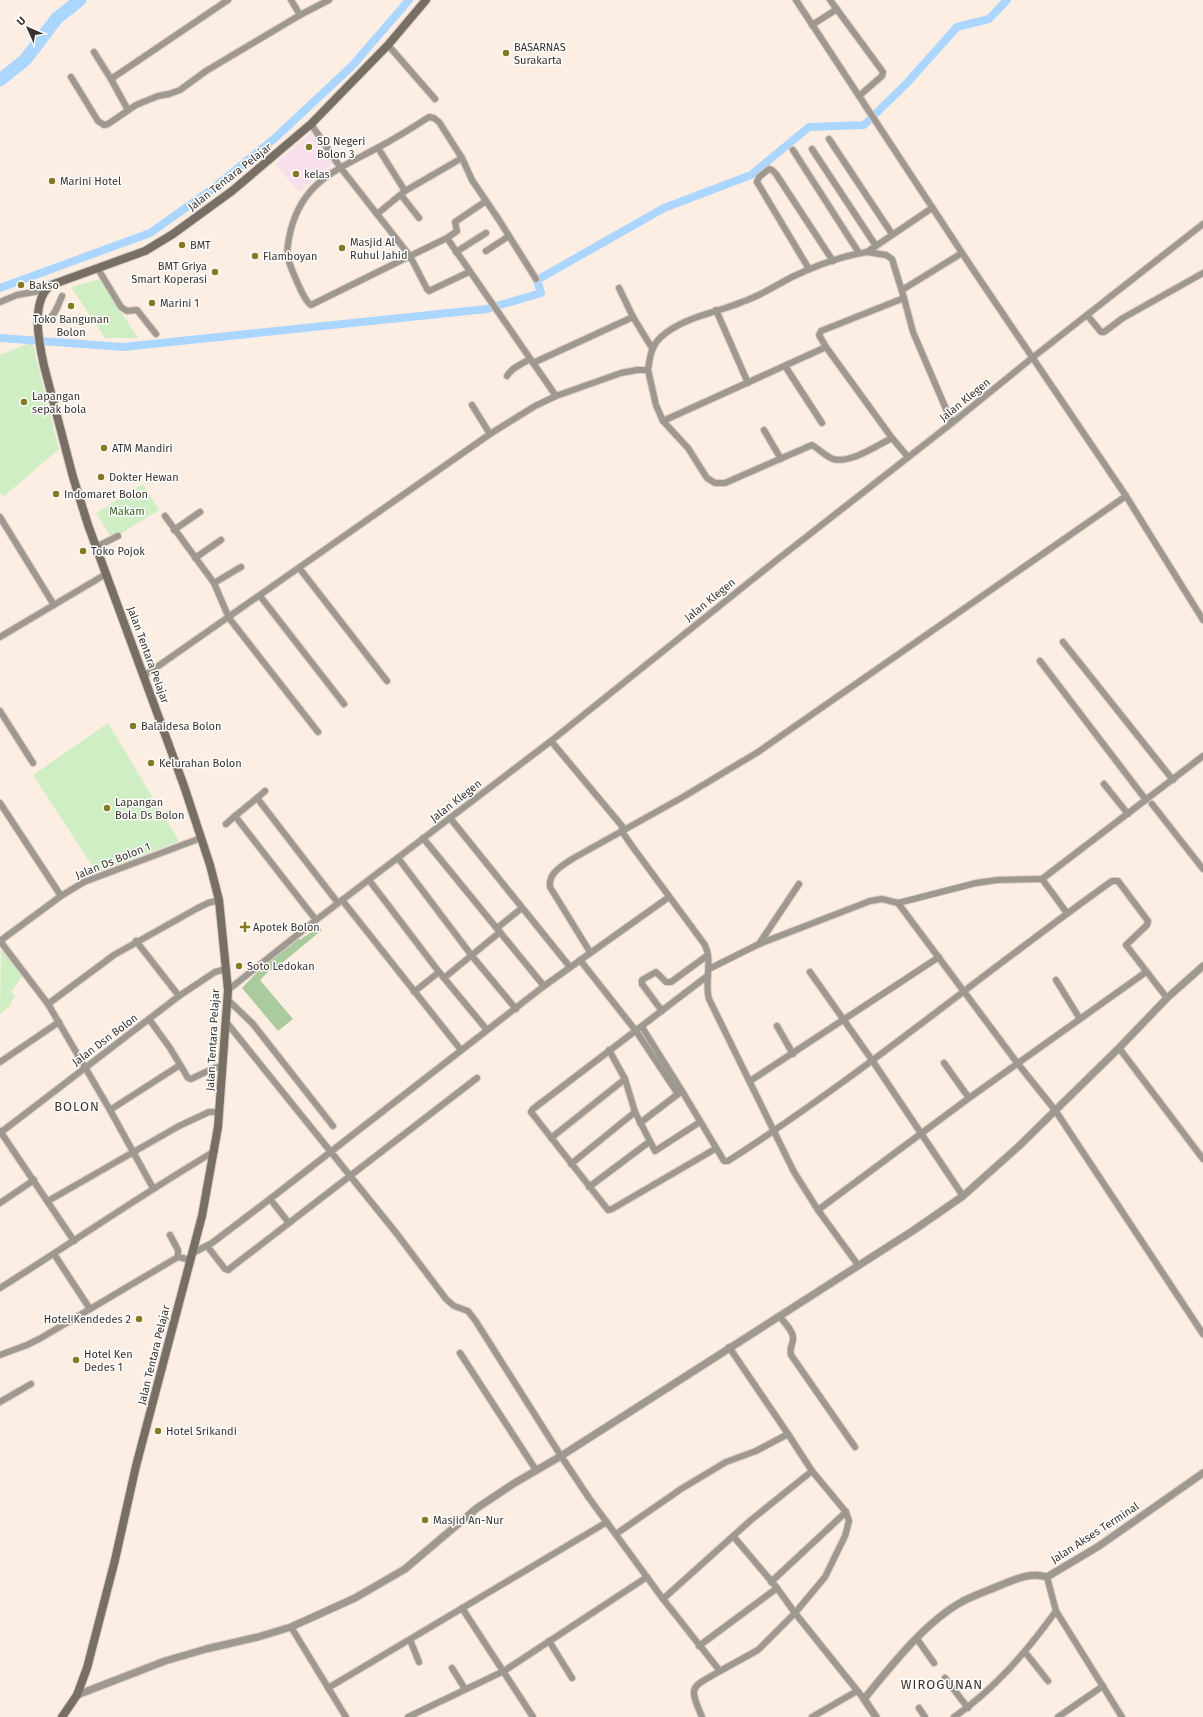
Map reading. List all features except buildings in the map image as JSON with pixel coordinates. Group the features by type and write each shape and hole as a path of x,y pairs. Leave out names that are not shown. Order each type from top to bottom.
{"main road":[{"name":"Jalan Tentara Pelajar","path":"45,290 54,284 145,251 173,234 232,191 311,124 388,45 426,0"},
{"path":"39,319 39,302 45,290"},
{"name":"Jalan Tentara Pelajar","path":"39,319 40,347 73,477 96,547 184,786 219,900 228,990 224,1066 215,1151 192,1257 136,1466 115,1560 88,1668 77,1695 62,1717"}],"street":[{"path":"111,80 228,0"},
{"path":"291,0 300,15"},
{"path":"71,77 96,118 101,123 108,124 136,104 180,90 206,71 300,15 329,0"},
{"path":"796,0 932,208 1126,496 1203,620"},
{"path":"830,0 883,72 882,76 858,96"},
{"path":"812,25 837,9"},
{"path":"388,45 435,99"},
{"path":"94,52 128,110"},
{"path":"486,201 455,222 457,231 447,238 313,304 307,302 286,254 292,226 307,195 323,179 340,167 378,148 429,117 432,117 439,122 462,158 472,180 486,201 509,236 536,279"},
{"path":"311,124 340,167 410,256 429,291 469,272"},
{"path":"830,139 892,234"},
{"path":"378,148 419,218"},
{"path":"812,149 876,246"},
{"path":"793,150 859,253"},
{"path":"377,214 403,193 462,158"},
{"path":"809,269 757,182 759,177 769,169 776,174 833,261"},
{"path":"867,252 932,208"},
{"name":"Jalan Klegen","path":"228,990 340,901 551,741 1032,358 1203,224"},
{"path":"456,252 486,233"},
{"path":"486,251 509,236"},
{"path":"447,238 556,396"},
{"path":"892,438 855,457 845,460 832,458 812,446 725,483 715,484 707,478 688,448 664,421 656,404 648,370 652,348 657,340 666,332 696,317 743,302 809,269 859,253 867,252 886,255 892,259 913,332 952,423"},
{"path":"902,290 962,253"},
{"path":"98,269 121,307 127,311 137,310 156,334"},
{"path":"1087,315 1098,330 1104,332 1123,318 1203,273"},
{"path":"619,288 633,317 652,348"},
{"path":"0,302 17,295 45,290"},
{"path":"39,319 48,320 51,318 57,309 62,296"},
{"path":"904,298 821,331 819,335 826,348 892,438 908,457"},
{"path":"716,310 748,383"},
{"path":"507,376 509,371 633,317"},
{"path":"664,421 826,348"},
{"path":"785,366 822,423"},
{"path":"144,676 300,569 326,549 490,434 535,406 556,396 621,373 648,370"},
{"path":"472,405 490,434"},
{"path":"764,430 781,459"},
{"path":"590,952 550,887 550,879 556,871 572,859 683,797 758,752 1126,496"},
{"path":"174,530 200,512"},
{"path":"164,516 214,583 229,618 318,732"},
{"path":"0,517 54,604"},
{"path":"96,547 118,536"},
{"path":"195,558 221,540"},
{"path":"214,583 241,567"},
{"path":"300,569 387,681"},
{"path":"0,637 106,574"},
{"path":"260,596 344,704"},
{"path":"1063,642 1173,780"},
{"path":"1040,661 1203,869"},
{"path":"0,712 33,763"},
{"path":"551,741 617,820 626,838 705,945 708,955 709,970 706,977 531,1111 532,1114 606,1208 612,1209 715,1149"},
{"path":"709,970 760,944 870,901 882,900 898,903 976,883 997,880 1042,879 1128,814 1149,802 1203,756"},
{"path":"1104,784 1128,814"},
{"path":"226,824 265,791"},
{"path":"257,798 461,1050"},
{"path":"0,803 61,896"},
{"path":"235,816 316,920"},
{"path":"450,818 570,967"},
{"name":"Jalan Ds Bolon 1","path":"0,941 61,896 84,882 201,838"},
{"path":"423,838 544,986"},
{"path":"398,858 472,956 516,1009"},
{"path":"1042,879 1067,913"},
{"path":"369,880 439,972 487,1030"},
{"path":"580,960 639,1029 700,1122 715,1149 726,1162 774,1132 1112,881 1118,881 1148,921 1147,925 1126,945 1166,998"},
{"path":"760,944 799,884"},
{"path":"0,1355 27,1345 178,1257 192,1257 435,1072 544,986 669,897"},
{"path":"48,1004 96,967 136,941 208,903 219,900"},
{"path":"898,903 1018,1064 1055,1110 1203,1334"},
{"path":"444,978 472,956 522,908"},
{"path":"0,941 48,1004 110,1110 153,1188"},
{"path":"136,941 179,996"},
{"path":"662,1012 642,984 642,980 656,972 666,982 671,982 708,955"},
{"path":"750,1081 939,957"},
{"path":"77,1695 165,1661 291,1627 355,1598 405,1569 477,1508 536,1470 561,1456 963,1196 1019,1146 1120,1048 1166,998 1203,966"},
{"name":"Jalan Dsn Bolon","path":"0,1132 179,996 215,972 226,969"},
{"path":"414,992 439,972"},
{"path":"810,972 843,1021 872,1060 920,1134 963,1196"},
{"path":"818,1210 969,1098 1146,972"},
{"path":"706,977 709,999 794,1172 818,1210 858,1265"},
{"path":"1056,980 1080,1019"},
{"path":"228,1000 253,1024 333,1126"},
{"path":"149,1019 190,1080 214,1068 224,1066"},
{"path":"0,1062 59,1022"},
{"path":"227,1023 446,1299 454,1306 468,1311 475,1320 561,1456 607,1522 663,1599 720,1671"},
{"path":"777,1026 793,1054"},
{"path":"1120,1048 1203,1159"},
{"path":"610,1050 626,1079 635,1112 653,1150 657,1151 700,1122"},
{"path":"944,1063 969,1098"},
{"path":"110,1110 180,1065"},
{"path":"207,1246 228,1270 477,1078"},
{"path":"551,1138 626,1079"},
{"path":"640,1123 680,1093"},
{"path":"48,1201 180,1126 209,1112 219,1112"},
{"path":"571,1164 635,1112"},
{"path":"0,1132 74,1241"},
{"path":"589,1187 649,1142"},
{"path":"0,1288 153,1188 215,1151"},
{"path":"0,1203 34,1180"},
{"path":"270,1199 288,1223"},
{"path":"170,1236 178,1250 178,1257"},
{"path":"54,1254 90,1309"},
{"path":"779,1316 793,1335 790,1350 791,1355 855,1447"},
{"path":"702,1717 694,1698 693,1692 695,1687 758,1650 797,1615 825,1577 836,1555 849,1521 846,1512 812,1472 729,1347"},
{"path":"460,1353 536,1470"},
{"path":"0,1402 31,1384"},
{"path":"616,1534 681,1489 726,1462 756,1451 788,1434"},
{"path":"663,1599 703,1562 734,1537 751,1520 812,1472"},
{"name":"Jalan Akses Terminal","path":"864,1699 892,1664 940,1617 958,1604 1024,1576 1040,1575 1047,1577 1099,1546 1203,1473"},
{"path":"772,1582 846,1512"},
{"path":"328,1688 607,1522"},
{"path":"734,1537 777,1588 864,1699 876,1717"},
{"path":"408,1717 504,1671 647,1577"},
{"path":"1047,1577 1056,1611 1122,1717"},
{"path":"699,1646 777,1588"},
{"path":"462,1608 533,1717"},
{"path":"954,1717 968,1708 1010,1669 1056,1611"},
{"path":"291,1627 346,1717"},
{"path":"917,1639 934,1663"},
{"path":"410,1640 419,1662"},
{"path":"549,1641 572,1678"},
{"path":"1025,1652 1048,1681"},
{"path":"452,1668 465,1689"},
{"path":"945,1678 968,1708"},
{"path":"1058,1717 1103,1686"},
{"path":"812,1717 857,1691"},
{"path":"919,1708 925,1717"}],"shaded area":[{"name":"SD Negeri Bolon 3","path":"313,131 334,162 299,192 275,164"}],"green space":[{"path":"100,279 138,338 105,338 71,287"},
{"name":"Lapangan sepak bola","path":"32,342 59,449 3,497 0,493 0,355"},
{"name":"Makam","path":"143,484 159,510 112,539 96,513"},
{"name":"Lapangan Bola Ds Bolon","path":"108,723 179,841 97,873 33,775"},
{"path":"319,927 322,930 276,968 270,970 260,980 293,1019 278,1031 242,988 264,965 295,940 301,939"},
{"path":"1,949 23,975 11,992 15,996 9,1007 0,1014"}],"waterway":[{"path":"0,80 25,60 57,18 80,0"},
{"path":"0,288 150,233 211,190 275,138 352,66 409,0"},
{"path":"0,338 123,347 487,309 541,293 537,280 664,208 751,175 809,127 864,125 906,84 957,27 989,19 1007,0"}],"place":[{"name":"BASARNAS Surakarta","path":"506,53"},
{"name":"SD Negeri Bolon 3","path":"309,147"},
{"name":"kelas","path":"296,174"},
{"name":"Marini Hotel","path":"52,181"},
{"name":"BMT","path":"182,245"},
{"name":"Masjid Al Ruhul Jahid","path":"342,248"},
{"name":"Flamboyan","path":"255,256"},
{"name":"BMT Griya Smart Koperasi","path":"215,272"},
{"name":"Bakso","path":"21,285"},
{"name":"Marini 1","path":"152,303"},
{"name":"Toko Bangunan Bolon","path":"71,306"},
{"name":"Lapangan sepak bola","path":"24,402"},
{"name":"ATM Mandiri","path":"104,448"},
{"name":"Dokter Hewan","path":"101,477"},
{"name":"Indomaret Bolon","path":"56,494"},
{"name":"Toko Pojok","path":"83,551"},
{"name":"Balaidesa Bolon","path":"133,726"},
{"name":"Kelurahan Bolon","path":"151,763"},
{"name":"Lapangan Bola Ds Bolon","path":"107,808"},
{"name":"Apotek Bolon","path":"245,927"},
{"name":"Soto Ledokan","path":"239,966"},
{"name":"Hotel Kendedes 2","path":"139,1319"},
{"name":"Hotel Ken Dedes 1","path":"76,1360"},
{"name":"Hotel Srikandi","path":"158,1431"},
{"name":"Masjid An-Nur","path":"425,1520"}],"district":[{"name":"BOLON","path":"77,1106"},
{"name":"WIROGUNAN","path":"942,1684"}]}
